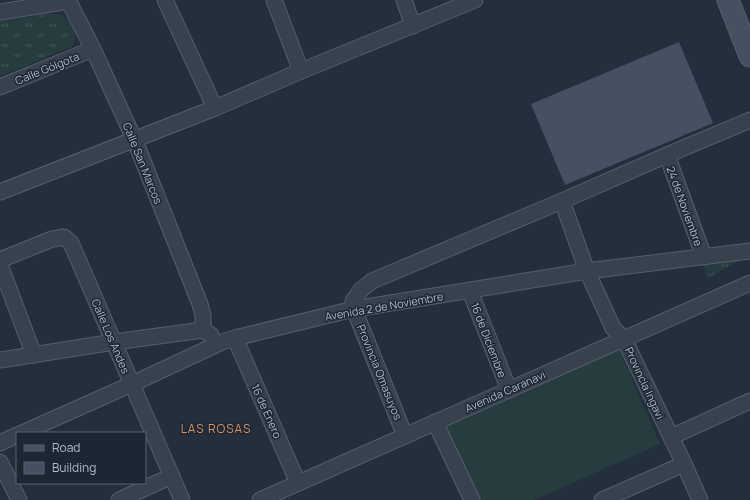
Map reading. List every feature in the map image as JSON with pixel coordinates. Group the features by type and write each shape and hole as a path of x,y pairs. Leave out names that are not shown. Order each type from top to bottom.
{"main road":[{"path":"728,0 748,48"}],"street":[{"path":"165,0 216,108"},
{"path":"274,0 301,71"},
{"path":"404,0 413,26"},
{"path":"0,192 135,141 475,0"},
{"path":"0,12 68,1"},
{"name":"Calle San Marcos","path":"68,1 93,49 135,141 200,304 203,315 203,330"},
{"name":"Calle Gólgota","path":"0,87 93,49"},
{"path":"354,309 353,301 361,290 372,281 562,201 667,154 750,120"},
{"name":"24 de Noviembre","path":"667,154 704,257"},
{"name":"Provincia Ingavi","path":"562,201 587,271 613,328 624,339 700,500"},
{"name":"Calle Los Andes","path":"0,260 52,239 64,237 71,243 182,500"},
{"name":"Avenida 2 de Noviembre","path":"24,432 229,340 354,309 587,271 750,251"},
{"path":"0,265 34,355"},
{"name":"Avenida Caranavi","path":"260,500 750,283"},
{"name":"16 de Diciembre","path":"470,291 509,390"},
{"name":"Provincia Omasuyos","path":"354,309 405,436"},
{"path":"0,360 203,330 229,340"},
{"name":"16 de Enero","path":"229,340 298,483"},
{"path":"671,437 750,401"},
{"path":"435,422 472,500"},
{"path":"0,443 16,435"},
{"path":"0,462 19,500"},
{"path":"602,500 684,464"},
{"path":"119,500 172,476"}],"green space":[{"path":"47,14 57,14 67,18 75,36 74,43 71,47 0,76 0,21"},
{"path":"699,251 750,255 708,278"},
{"path":"613,335 660,444 534,500 478,500 440,412"}],"building":[{"path":"679,42 713,123 565,185 531,104"}],"district":[{"name":"LAS ROSAS","path":"216,428"}]}
